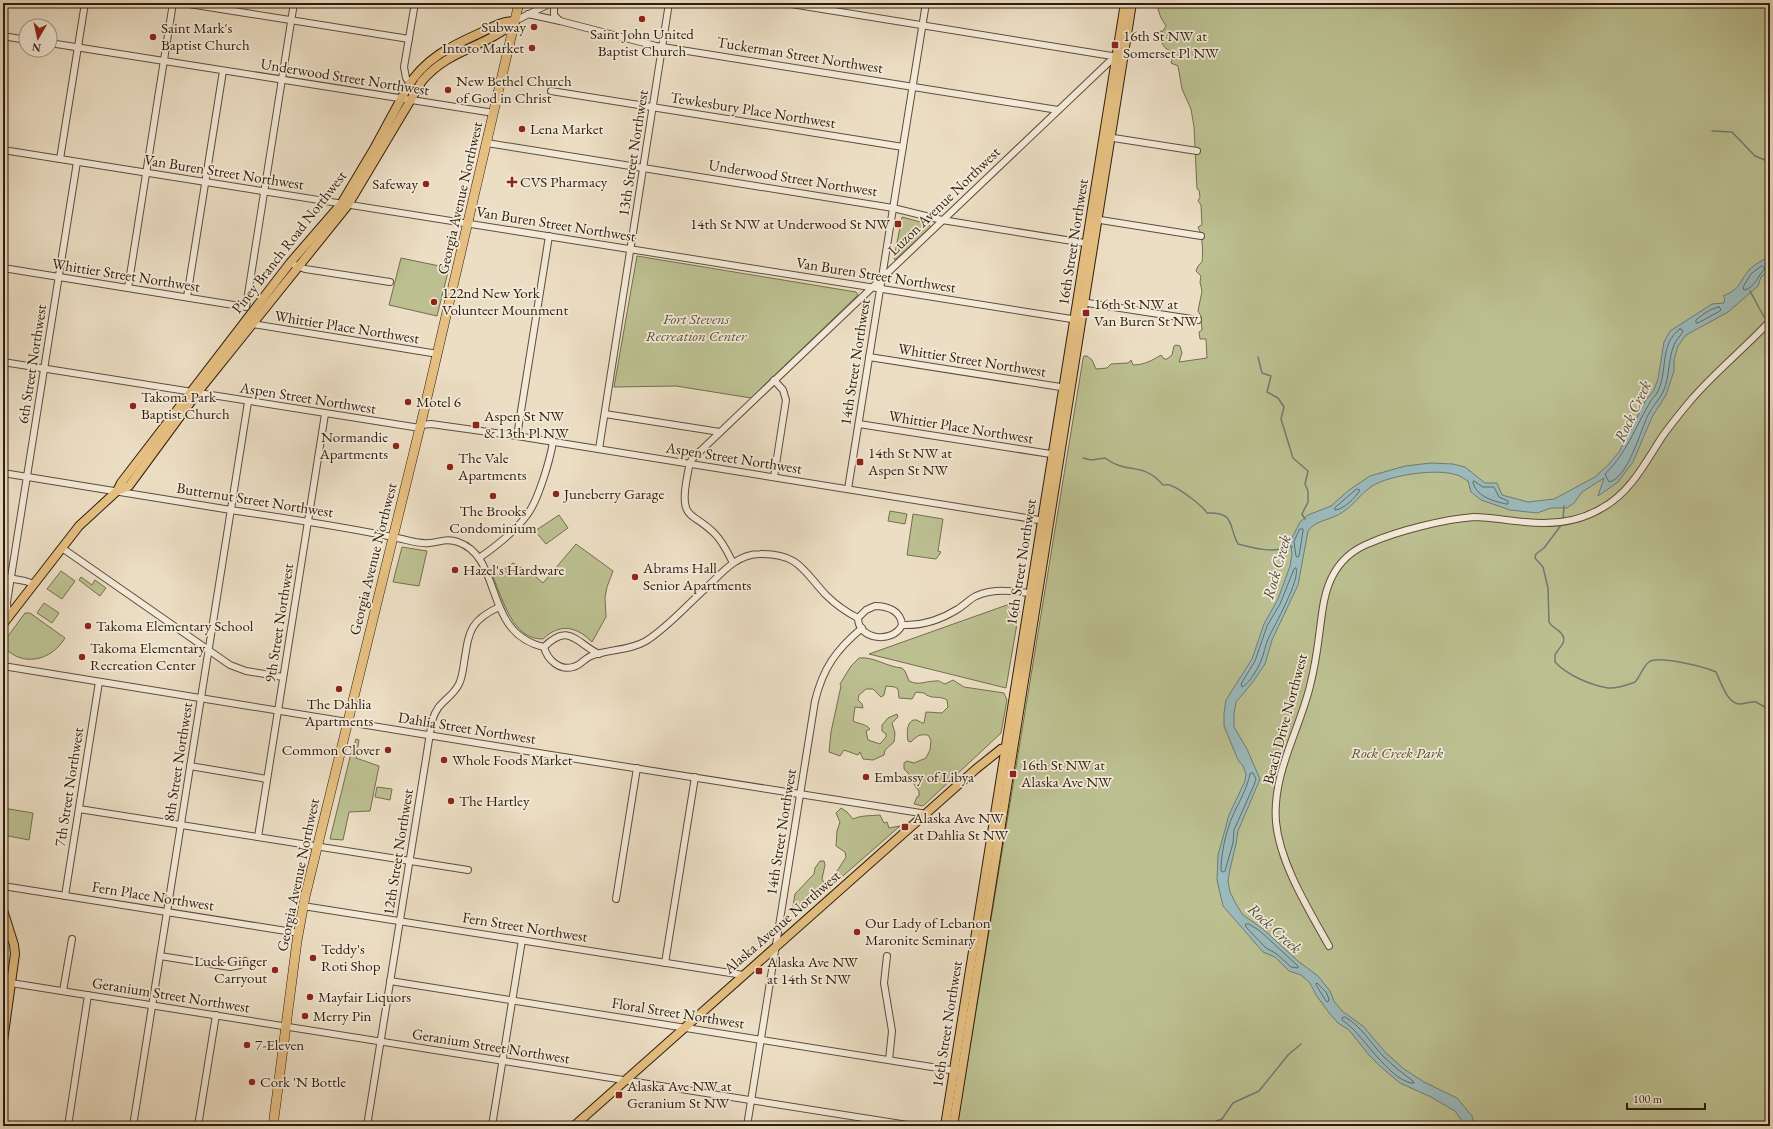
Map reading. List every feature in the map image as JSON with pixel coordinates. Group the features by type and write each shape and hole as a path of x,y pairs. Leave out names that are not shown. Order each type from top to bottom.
{"highway":[{"name":"Georgia Avenue Northwest","path":"273,1126 285,1026 303,906 421,426 519,3"}],"main road":[{"name":"16th Street Northwest","path":"953,1126 958,1071 1107,137 1119,60 1125,3"},
{"name":"16th Street Northwest","path":"1119,60 1132,3"},
{"name":"Piney Branch Road Northwest","path":"406,99 410,83 432,59 457,48 506,21 515,20"},
{"name":"Piney Branch Road Northwest","path":"3,624 84,522 117,491 121,483 294,265 345,204 354,184 406,99 432,70 457,48"},
{"name":"Piney Branch Road Northwest","path":"194,392 252,324 294,265"},
{"name":"Alaska Avenue Northwest","path":"574,1126 976,769 1001,749 1010,747"},
{"path":"3,910 15,951 3,1041"},
{"name":"16th Street Northwest","path":"945,1126 958,1071"}],"street":[{"path":"60,159 85,3"},
{"path":"128,288 173,3"},
{"path":"183,3 409,39"},
{"path":"264,191 294,3"},
{"path":"410,83 404,73 414,3"},
{"path":"552,3 554,15 560,21"},
{"name":"Piney Branch Road Northwest","path":"515,20 552,3"},
{"name":"13th Street Northwest","path":"599,449 669,3"},
{"path":"784,3 1112,56 1119,60"},
{"name":"14th Street Northwest","path":"882,280 926,3"},
{"name":"Tuckerman Street Northwest","path":"528,14 662,47 1058,110"},
{"path":"3,36 18,39"},
{"name":"Underwood Street Northwest","path":"58,45 494,113"},
{"name":"Luzon Avenue Northwest","path":"690,464 692,459 774,380 877,288 882,280 942,220 1058,110 1109,62 1119,60"},
{"path":"187,297 222,70"},
{"name":"Tewkesbury Place Northwest","path":"552,91 903,147"},
{"path":"1107,137 1197,151"},
{"name":"Underwood Street Northwest","path":"487,143 893,208 942,220 1090,244"},
{"name":"Van Buren Street Northwest","path":"3,150 1078,320"},
{"name":"6th Street Northwest","path":"8,617 7,605 11,578 77,162"},
{"name":"Whittier Street Northwest","path":"3,268 246,307 264,191"},
{"path":"1094,219 1201,236"},
{"path":"517,436 549,236"},
{"path":"294,265 390,282"},
{"name":"14th Street Northwest","path":"848,489 869,357 877,288"},
{"path":"1081,302 1198,320"},
{"name":"Beach Drive Northwest","path":"1328,946 1302,896 1282,849 1277,826 1276,803 1284,766 1310,687 1318,647 1323,601 1332,577 1342,562 1360,547 1390,536 1434,524 1475,517 1524,522 1556,523 1570,521 1601,509 1623,492 1634,479 1666,432 1691,401 1770,321"},
{"name":"Whittier Place Northwest","path":"252,324 438,354"},
{"name":"Whittier Street Northwest","path":"869,357 1067,388"},
{"name":"Aspen Street Northwest","path":"3,362 325,414 421,426 431,424 517,436 1046,521"},
{"path":"774,380 783,390 786,400 774,477"},
{"name":"8th Street Northwest","path":"133,1126 248,402"},
{"name":"9th Street Northwest","path":"258,837 325,414"},
{"path":"605,414 720,432"},
{"name":"Whittier Place Northwest","path":"859,424 1056,455"},
{"path":"479,558 528,514 549,464 553,442"},
{"path":"690,464 684,502 686,509 692,516 714,533 720,540 733,563"},
{"name":"Butternut Street Northwest","path":"3,473 308,522 427,543 442,540 454,540 468,547 479,558 507,624 516,634 529,642 544,647"},
{"path":"62,548 208,652 235,668 283,677"},
{"path":"599,654 578,639 563,635 556,637 544,647 546,654 553,662 562,667 573,667 587,658 629,648 649,639 733,563 745,557 760,554 786,558 806,571 825,594 838,606 858,618 859,624 862,628 874,637 884,638 896,634 902,625"},
{"path":"3,577 34,584"},
{"path":"902,625 920,624 940,618 974,597 985,594 1009,590 1034,594"},
{"path":"858,618 871,607 882,606 898,614 902,625"},
{"name":"12th Street Northwest","path":"367,1126 432,721 437,710 455,691 460,682 468,637 472,628 482,616 499,607"},
{"name":"14th Street Northwest","path":"747,1126 815,704 821,680 832,659 862,628"},
{"path":"587,658 588,647"},
{"name":"Dahlia Street Northwest","path":"3,666 927,814"},
{"name":"7th Street Northwest","path":"65,896 99,682"},
{"path":"190,766 267,779"},
{"path":"616,899 637,768"},
{"path":"665,963 695,777"},
{"path":"79,809 468,870"},
{"name":"Fern Place Northwest","path":"3,886 298,933"},
{"name":"Fern Street Northwest","path":"303,906 743,975"},
{"path":"64,991 72,939"},
{"path":"492,1126 522,940"},
{"path":"160,956 230,967 240,965 245,961"},
{"path":"887,956 884,983 892,1035 889,1060"},
{"name":"Floral Street Northwest","path":"390,981 958,1071"},
{"name":"Geranium Street Northwest","path":"11,983 914,1126"},
{"path":"68,1126 88,995"},
{"path":"198,1126 216,1015"}],"green space":[{"name":"Rock Creek Park","path":"1156,3 1770,3 1770,1126 957,1126 1083,359 1084,356 1087,356 1092,360 1096,369 1107,368 1111,364 1128,363 1131,360 1133,365 1137,365 1148,362 1161,355 1164,359 1167,359 1172,355 1174,346 1176,345 1180,346 1182,353 1179,362 1207,358 1206,339 1200,339 1199,332 1202,330 1201,316 1198,311 1202,291 1200,282 1201,276 1196,271 1202,262 1202,240 1198,227 1202,225 1201,205 1198,201 1200,197 1199,190 1197,189 1194,127 1191,109 1182,89 1178,66 1171,63 1174,53 1166,48 1161,40 1156,38 1153,34 1155,32 1163,31 1166,26 1161,18"},
{"path":"902,217 928,224 931,227 895,260 894,258"},
{"name":"Fort Stevens Recreation Center","path":"637,256 856,292 858,295 751,398 676,386 614,387"},
{"path":"401,258 449,268 437,316 389,305"},
{"path":"890,511 907,514 905,524 888,521"},
{"path":"913,514 943,519 938,551 941,552 936,559 907,555"},
{"path":"559,515 568,528 546,544 535,531"},
{"path":"576,544 613,571 605,597 606,617 592,642 580,633 568,628 556,630 543,639 533,638 524,633 510,617 493,577 513,563 535,576 543,583"},
{"path":"402,547 427,551 419,586 393,582"},
{"path":"61,571 75,581 62,599 47,589"},
{"path":"81,577 92,585 95,580 106,588 100,596 79,580"},
{"path":"1021,600 1006,688 869,654"},
{"path":"44,603 59,613 52,623 37,613"},
{"path":"25,613 30,613 65,638 52,652 36,659 27,659 11,653 3,646 3,643"},
{"path":"859,658 875,660 891,666 902,668 905,671 909,681 913,682 919,683 939,681 945,684 953,680 964,687 1004,693 1007,700 1001,733 923,806 914,804 919,796 919,791 909,774 904,769 904,763 907,761 914,763 926,758 930,750 931,740 928,735 920,735 911,742 908,741 908,727 913,720 924,723 926,712 942,713 948,707 947,700 916,692 912,699 899,698 898,689 895,687 886,686 884,695 881,697 873,689 866,689 859,695 858,700 862,704 863,708 855,707 853,721 868,727 870,729 866,731 868,740 880,744 886,737 886,734 882,731 882,725 888,718 897,714 898,717 892,723 895,733 894,742 885,750 884,755 873,760 863,759 860,752 858,755 844,750 840,756 829,752 831,732 841,686 840,684 851,666"},
{"path":"356,739 359,740 356,758 379,766 370,811 349,812 343,840 330,839 353,745 354,746"},
{"path":"377,787 392,789 390,800 375,797"},
{"path":"3,808 33,813 29,840 3,835"},
{"path":"841,808 853,819 863,816 880,815 884,823 887,822 889,828 900,826 820,896 817,891 814,891 811,897 814,901 801,912 794,910 793,906 795,894 814,874 815,868 820,861 824,861 825,865 822,879 824,883 834,876 846,857 845,852 836,846 837,831 840,822 836,813"}],"water":[{"name":"Rock Creek","path":"1770,256 1770,270 1761,277 1758,286 1728,312 1686,335 1678,346 1674,360 1674,371 1666,395 1652,417 1633,462 1618,482 1598,496 1604,478 1582,492 1574,503 1567,508 1551,508 1537,513 1510,510 1481,500 1471,492 1468,481 1458,475 1438,472 1414,474 1390,479 1372,486 1339,515 1319,522 1311,527 1308,531 1298,585 1272,640 1265,664 1236,702 1234,727 1247,749 1260,779 1238,831 1230,869 1228,881 1230,892 1236,904 1243,915 1263,929 1298,961 1318,976 1330,991 1334,1001 1342,1011 1363,1026 1386,1053 1404,1069 1424,1082 1457,1098 1472,1116 1475,1126 1461,1126 1462,1121 1455,1111 1431,1097 1400,1083 1381,1067 1369,1055 1349,1030 1338,1023 1330,1014 1316,995 1310,983 1301,975 1289,971 1275,957 1263,952 1223,906 1217,880 1218,855 1229,815 1245,781 1246,774 1243,766 1238,760 1224,726 1226,700 1252,659 1264,624 1278,599 1290,566 1292,553 1290,542 1300,522 1308,515 1331,506 1349,490 1370,476 1405,466 1431,463 1453,464 1465,467 1485,483 1497,483 1502,495 1528,502 1554,499 1595,477 1619,452 1646,400 1654,390 1658,379 1664,342 1670,331 1712,304 1724,303 1725,298 1723,296 1737,288 1751,268"}],"waterway":[{"path":"1712,131 1732,132 1755,156 1770,162"},
{"path":"1750,291 1764,317"},
{"path":"1258,357 1262,373 1271,376 1267,392 1278,398 1284,407 1281,419 1293,458 1308,471 1305,484 1308,491 1308,502 1302,514 1305,519"},
{"path":"1083,458 1091,460 1105,458 1121,466 1142,470 1149,473 1163,485 1170,485 1186,494 1207,513 1216,513 1227,518 1230,521 1238,544 1258,549 1272,550 1292,547"},
{"path":"1563,520 1564,506"},
{"path":"1562,524 1544,548 1536,554 1535,558 1543,567 1548,588 1549,622 1561,633 1564,639 1555,655 1555,662 1560,667 1586,682 1601,687 1611,688 1635,682 1645,666 1654,660 1682,662 1716,672 1728,697 1735,703 1740,704 1756,702 1770,710"},
{"path":"1202,1126 1222,1119 1233,1103 1259,1091 1288,1055 1301,1044"}],"place":[{"name":"Saint John United Baptist Church","path":"642,19"},
{"name":"Subway","path":"534,27"},
{"name":"Saint Mark's Baptist Church","path":"153,37"},
{"name":"16th St NW at Somerset Pl NW","path":"1115,45"},
{"name":"Intoto Market","path":"532,48"},
{"name":"New Bethel Church of God in Christ","path":"448,90"},
{"name":"Lena Market","path":"522,129"},
{"name":"CVS Pharmacy","path":"512,182"},
{"name":"Safeway","path":"426,184"},
{"name":"14th St NW at Underwood St NW","path":"898,224"},
{"name":"122nd New York Volunteer Mounment","path":"434,302"},
{"name":"16th St NW at Van Buren St NW","path":"1086,313"},
{"name":"Motel 6","path":"408,402"},
{"name":"Takoma Park Baptist Church","path":"133,406"},
{"name":"Aspen St NW & 13th Pl NW","path":"476,425"},
{"name":"Normandie Apartments","path":"396,446"},
{"name":"14th St NW at Aspen St NW","path":"860,462"},
{"name":"The Vale Apartments","path":"450,467"},
{"name":"Juneberry Garage","path":"556,494"},
{"name":"The Brooks Condominium","path":"493,496"},
{"name":"Hazel's Hardware","path":"455,570"},
{"name":"Abrams Hall Senior Apartments","path":"635,577"},
{"name":"Takoma Elementary School","path":"88,626"},
{"name":"Takoma Elementary Recreation Center","path":"82,657"},
{"name":"The Dahlia Apartments","path":"339,689"},
{"name":"Common Clover","path":"388,750"},
{"name":"Whole Foods Market","path":"444,760"},
{"name":"16th St NW at Alaska Ave NW","path":"1013,774"},
{"name":"Embassy of Libya","path":"866,777"},
{"name":"The Hartley","path":"451,801"},
{"name":"Alaska Ave NW at Dahlia St NW","path":"905,827"},
{"name":"Our Lady of Lebanon Maronite Seminary","path":"857,932"},
{"name":"Teddy's Roti Shop","path":"313,958"},
{"name":"Luck Ginger Carryout","path":"275,970"},
{"name":"Alaska Ave NW at 14th St NW","path":"759,971"},
{"name":"Mayfair Liquors","path":"310,997"},
{"name":"Merry Pin","path":"305,1016"},
{"name":"7-Eleven","path":"247,1045"},
{"name":"Cork 'N Bottle","path":"252,1082"},
{"name":"Alaska Ave NW at Geranium St NW","path":"619,1095"}]}
